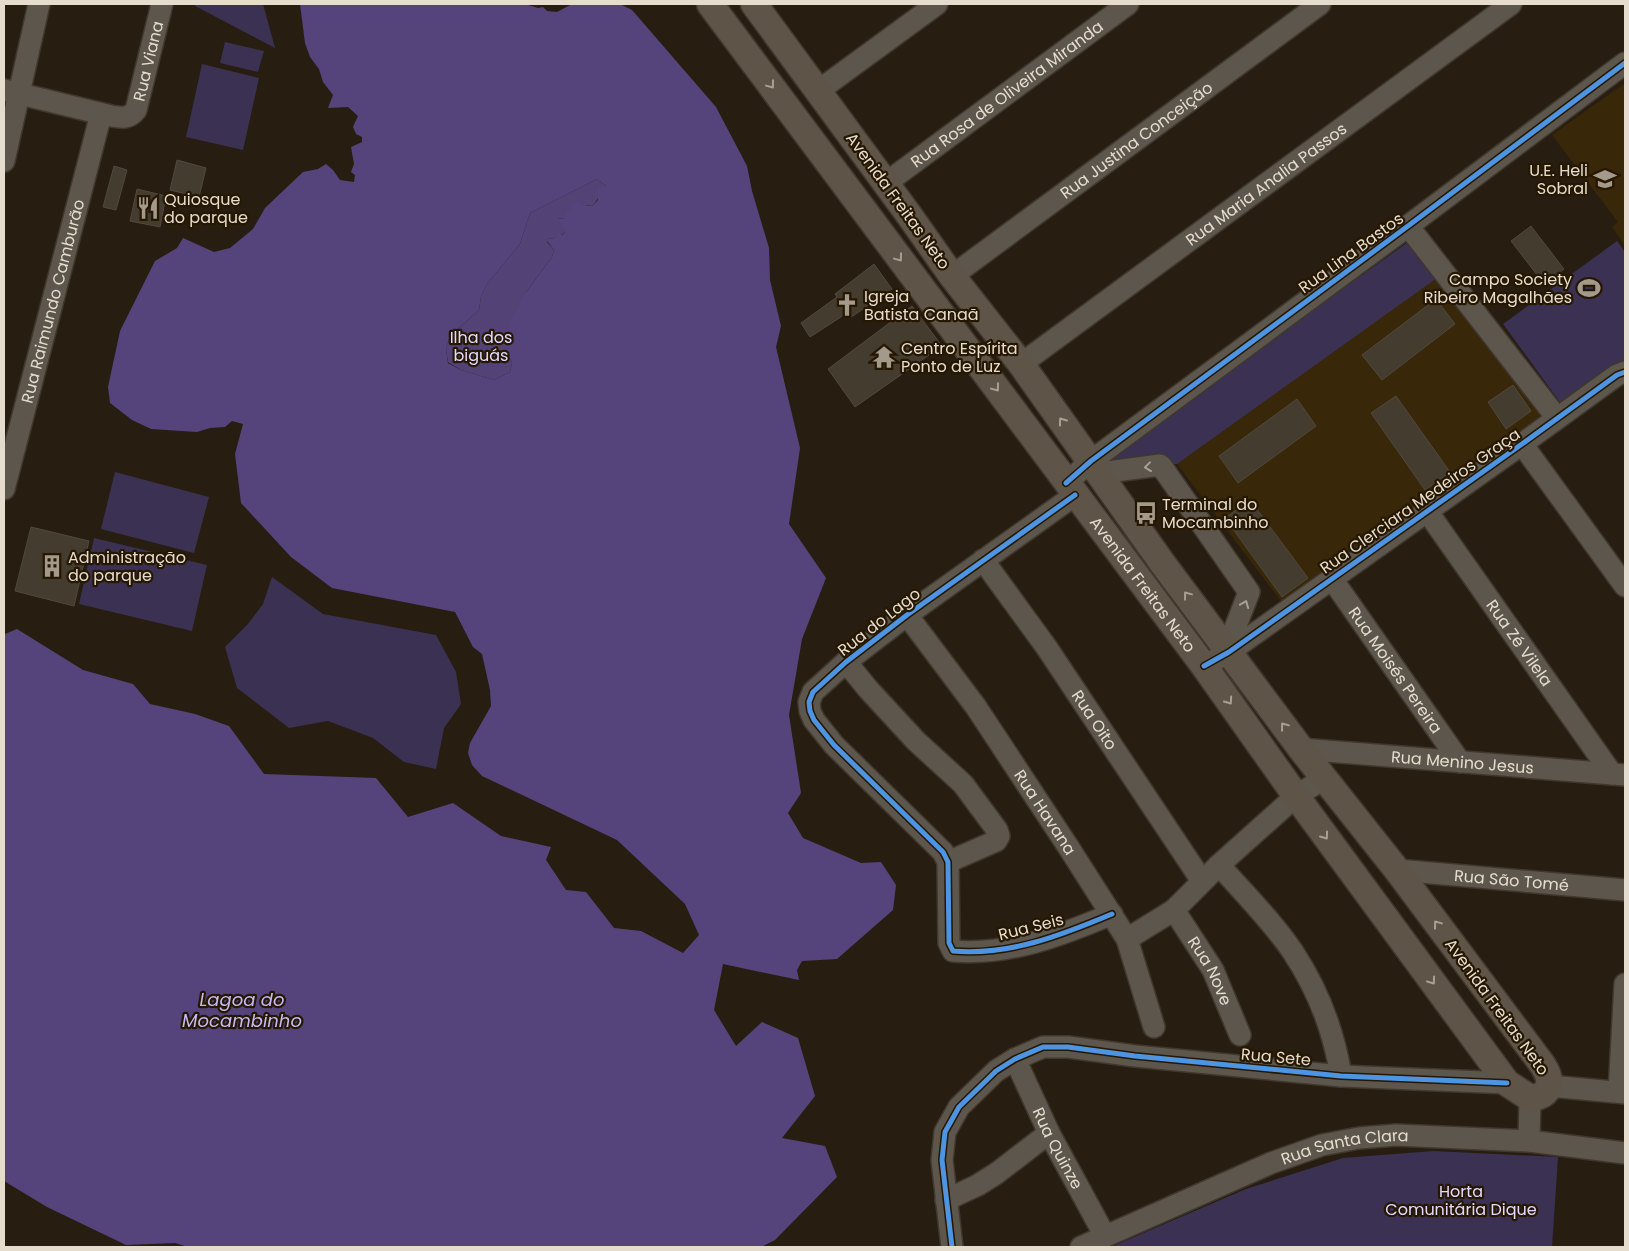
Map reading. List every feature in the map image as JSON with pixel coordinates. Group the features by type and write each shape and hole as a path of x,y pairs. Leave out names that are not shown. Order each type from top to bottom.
{"main road":[{"name":"Avenida Freitas Neto","path":"710,4 1070,489 1204,666 1296,796 1507,1083 1540,1092 1549,1077 1546,1070 1397,870 1301,749 1163,564 1022,364 952,276 754,4"},
{"path":"748,54 775,32"},
{"path":"883,236 909,215"}],"street":[{"path":"4,161 11,92 39,4"},
{"name":"Rua Viana","path":"11,92 100,114 122,118 132,115 136,110 162,4"},
{"path":"818,91 937,4"},
{"name":"Rua Rosa de Oliveira Miranda","path":"886,183 1128,4"},
{"name":"Rua Justina Conceição","path":"952,276 1320,4"},
{"name":"Rua Maria Analia Passos","path":"1022,364 1511,4"},
{"name":"Rua Lina Bastos","path":"1070,489 1095,467 1408,226 1625,63"},
{"name":"Rua Raimundo Camburão","path":"4,489 100,114"},
{"path":"1408,226 1557,418"},
{"name":"Rua Clerciara Medeiros Graça","path":"1204,666 1332,579 1557,418 1622,378"},
{"path":"1522,444 1625,586"},
{"path":"1095,467 1160,465 1162,467 1249,592 1228,651"},
{"name":"Rua do Lago","path":"846,662 916,741 963,784 997,830 999,836 996,841 948,862 936,843 834,745 814,720 810,711 810,702 813,692 846,662 906,615 983,560 1070,489"},
{"name":"Rua Zé Vilela","path":"1428,511 1619,774"},
{"name":"Rua Oito","path":"983,560 1047,648 1202,881"},
{"name":"Rua Moisés Pereira","path":"1332,579 1460,762"},
{"name":"Rua Havana","path":"906,615 976,707 1112,914 1127,939 1154,1027"},
{"name":"Rua Menino Jesus","path":"1301,749 1619,774"},
{"path":"1127,939 1174,910 1219,865 1296,796 1325,778"},
{"name":"Rua Seis","path":"948,862 949,944 954,951 1004,949 1028,944 1049,939 1112,914"},
{"path":"1219,865 1293,952 1329,1022 1337,1051 1341,1076"},
{"name":"Rua São Tomé","path":"1397,870 1625,890"},
{"name":"Rua Nove","path":"1174,910 1213,970 1240,1035"},
{"path":"1529,1141 1540,1092 1622,1092 1625,984"},
{"name":"Rua Sete","path":"1015,1059 1043,1047 1068,1047 1134,1056 1341,1076 1507,1083"},
{"path":"952,1247 942,1160 946,1132 959,1107 996,1071 1015,1059"},
{"name":"Rua Quinze","path":"1015,1059 1049,1133 1105,1236"},
{"path":"946,1200 978,1185 997,1173 1049,1133"},
{"name":"Rua Santa Clara","path":"1082,1247 1255,1170 1322,1145 1359,1138 1396,1135 1529,1141 1625,1153"}],"shaded area":[{"name":"U.E. Heli Sobral","path":"1625,83 1625,246 1612,227 1618,222 1552,135"},
{"path":"1411,240 1475,330 1492,339 1547,411 1287,609 1177,464 1116,464"}],"green space":[{"path":"196,4 263,4 275,48 195,6"},
{"path":"225,42 264,51 258,72 220,63"},
{"path":"202,64 259,78 243,150 186,137"},
{"name":"Ilha dos biguás","path":"597,179 606,186 594,204 592,206 576,208 564,219 558,218 565,233 548,239 547,242 554,250 552,257 527,291 509,356 512,363 510,372 494,380 461,370 448,362 446,349 450,336 479,310 481,296 487,284 520,244 530,213"},
{"path":"1411,240 1437,278 1177,464 1116,464 1110,455"},
{"name":"Campo Society Ribeiro Magalhães","path":"1617,241 1625,252 1625,359 1562,405 1503,324"},
{"path":"115,472 209,497 194,553 101,529"},
{"path":"94,538 207,565 192,631 79,604"},
{"path":"272,577 323,614 436,635 456,672 461,704 444,728 436,769 404,762 373,738 328,721 289,728 237,688 225,647 248,624 263,604"},
{"name":"Horta Comunitária Dique","path":"1433,1151 1558,1157 1552,1247 1111,1247 1246,1189 1343,1158"}],"water":[{"name":"Lagoa do Mocambinho","path":"300,4 525,4 557,12 572,4 620,4 632,10 716,107 747,166 752,191 769,248 770,280 781,326 776,347 800,448 789,524 826,578 802,639 789,715 801,793 788,813 803,838 861,863 881,862 896,885 893,910 837,959 802,961 797,970 799,980 723,964 714,1010 736,1046 762,1022 798,1038 815,1096 782,1138 825,1146 837,1177 775,1240 761,1247 188,1247 175,1243 126,1245 47,1207 4,1181 4,632 5,634 17,629 83,670 133,684 150,704 195,714 229,726 264,774 376,778 408,817 453,803 501,836 551,847 546,860 566,890 586,892 614,928 641,931 683,953 699,935 685,904 617,840 482,776 472,765 468,753 470,743 491,706 490,690 482,654 473,647 455,612 332,588 291,557 241,503 235,454 243,424 232,421 225,427 210,428 197,432 151,429 132,420 110,403 108,387 120,331 155,261 177,248 183,238 214,252 230,248 253,229 265,208 303,172 318,169 326,164 340,180 354,182 355,175 351,172 354,164 351,147 362,142 362,137 356,134 353,127 358,116 348,107 328,108 333,95 323,82 319,69 310,57 305,43","holes":["597,179 606,186 598,189 598,200 592,206 577,202 566,213 564,219 557,218 565,233 562,235 558,233 555,238 548,239 547,241 554,250 552,257 527,291 509,323 509,356 512,363 510,372 494,380 461,370 448,363 446,349 450,336 479,310 481,296 487,284 520,244 530,213"]}],"building":[{"name":"Quiosque do parque","path":"177,160 206,168 199,197 170,190"},
{"path":"114,166 127,170 116,210 103,207"},
{"name":"Quiosque do parque","path":"137,189 166,196 160,227 130,221"},
{"path":"1531,226 1564,269 1544,284 1511,241"},
{"name":"Igreja Batista Canaã","path":"874,264 892,289 850,318 847,313 810,337 801,323 837,297 835,294"},
{"path":"1436,299 1455,324 1382,380 1362,355"},
{"name":"Centro Espírita Ponto de Luz","path":"912,306 942,346 855,407 828,369"},
{"path":"1513,385 1531,411 1506,429 1488,402"},
{"path":"1396,396 1450,472 1425,490 1371,413"},
{"path":"1297,399 1316,426 1238,483 1219,456"},
{"path":"1250,500 1308,578 1282,597 1225,518"},
{"name":"Administração do parque","path":"31,527 89,541 74,606 15,591"}],"cycle path":[{"path":"1066,483 1091,461 1625,63"},
{"path":"1204,666 1229,652 1617,375 1625,372"},
{"path":"1075,495 907,615 846,662 813,692 809,702 814,720 834,745 943,852 948,862 949,943 953,951 974,952 1015,947 1054,936 1112,914"},
{"path":"952,1247 942,1160 945,1132 959,1107 996,1071 1015,1059 1043,1047 1068,1047 1135,1056 1341,1076 1507,1083"}],"place":[{"name":"U.E. Heli Sobral","path":"1605,179"},
{"name":"Quiosque do parque","path":"148,208"},
{"name":"Campo Society Ribeiro Magalhães","path":"1589,288"},
{"name":"Igreja Batista Canaã","path":"847,305"},
{"name":"Centro Espírita Ponto de Luz","path":"884,357"},
{"name":"Terminal do Mocambinho","path":"1146,513"},
{"name":"Administração do parque","path":"52,566"}]}
